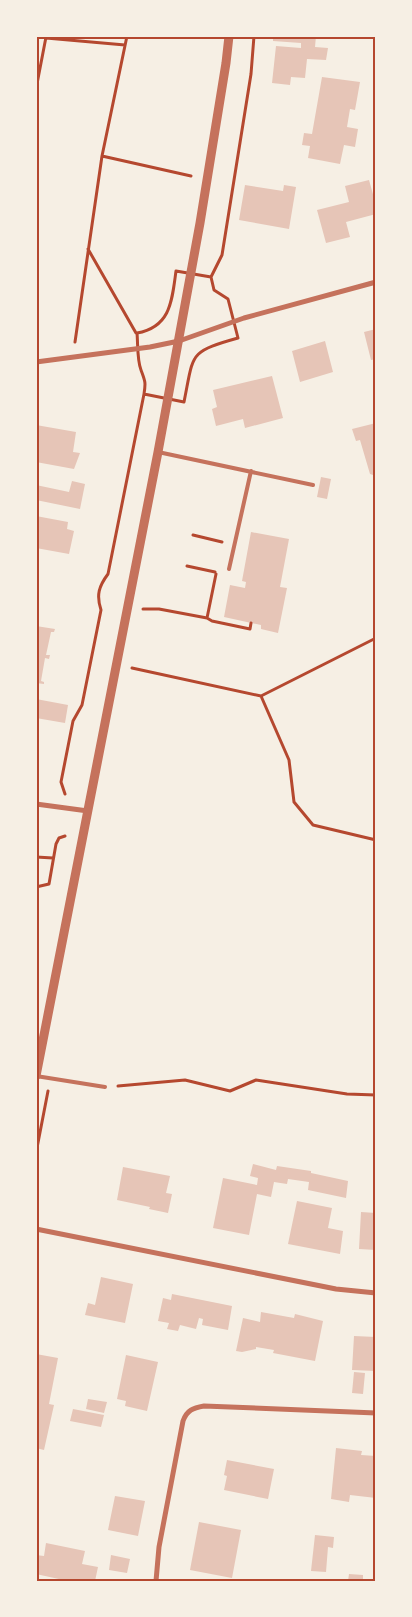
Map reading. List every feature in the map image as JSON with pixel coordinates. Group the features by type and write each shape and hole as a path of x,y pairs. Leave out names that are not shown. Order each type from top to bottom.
{"street":[{"path":"36,1076 179,341 200,223 229,36"},
{"path":"36,362 150,347 179,341 244,318 376,282"},
{"path":"36,804 89,811"},
{"path":"36,1229 336,1289 376,1293"},
{"path":"156,1581 159,1547 183,1421 188,1411 204,1406 376,1413"}],"lane":[{"path":"158,452 313,485"},
{"path":"229,569 251,471"},
{"path":"36,1076 105,1087"}],"path":[{"path":"75,342 102,156 127,36"},
{"path":"211,277 222,255 251,74 254,36"},
{"path":"36,89 46,37 126,45"},
{"path":"102,156 192,176"},
{"path":"88,249 136,333"},
{"path":"70,808 61,782 73,722 82,705 101,610 98,598 100,586 108,574 144,394"},
{"path":"193,535 235,545"},
{"path":"187,566 222,573"},
{"path":"207,618 216,572"},
{"path":"143,609 159,609 207,618 212,621 250,629 251,623"},
{"path":"116,665 261,696 376,638"},
{"path":"261,696 289,760 294,802 313,825 376,840"},
{"path":"36,887 49,884 56,844 59,838 68,835 67,844"},
{"path":"36,857 53,858"},
{"path":"105,1087 184,1080 230,1091 256,1080 347,1094 376,1095"}],"building":[{"path":"273,36 316,36 315,47 328,48 326,60 307,59 305,78 291,77 290,85 272,83 276,46 301,48 301,43 273,41"},
{"path":"322,77 360,82 355,110 350,109 347,127 358,129 355,147 344,145 340,164 308,158 310,146 302,145 304,133 312,134"},
{"path":"369,180 376,205 376,214 346,222 350,237 326,243 317,210 349,202 345,186"},
{"path":"245,185 283,191 284,185 296,187 289,229 239,220"},
{"path":"376,329 376,359 371,360 364,332"},
{"path":"325,341 333,372 300,382 292,351"},
{"path":"272,376 283,418 245,428 243,419 216,426 212,409 217,407 213,390"},
{"path":"376,423 376,476 370,474 360,440 356,441 352,429"},
{"path":"36,425 76,432 73,452 80,453 74,469 36,462"},
{"path":"321,477 331,479 327,499 317,497"},
{"path":"72,481 85,484 80,509 36,500 36,485 69,492"},
{"path":"36,516 68,522 67,529 74,531 69,554 36,548"},
{"path":"251,532 289,539 280,587 287,588 278,633 261,629 261,625 224,617 230,585 245,588 246,582 242,581"},
{"path":"36,626 55,629 54,632 51,632 46,655 50,655 49,659 45,658 41,681 44,684 36,683"},
{"path":"36,699 68,705 65,723 36,718"},
{"path":"253,1164 276,1170 277,1166 311,1171 311,1173 348,1181 346,1198 308,1190 309,1182 288,1179 287,1184 274,1182 271,1197 257,1194 249,1235 213,1228 223,1178 257,1185 258,1178 250,1176"},
{"path":"123,1167 170,1176 166,1193 172,1194 168,1213 117,1200"},
{"path":"297,1201 332,1208 328,1228 343,1231 340,1254 288,1244"},
{"path":"361,1212 376,1213 376,1250 359,1249"},
{"path":"101,1277 133,1284 125,1323 85,1315 88,1303 95,1305"},
{"path":"172,1294 232,1306 228,1330 202,1325 203,1319 199,1318 196,1329 180,1325 178,1331 167,1329 169,1323 158,1321 163,1298 171,1300"},
{"path":"261,1312 294,1318 295,1314 323,1321 315,1361 273,1353 274,1350 256,1347 256,1349 242,1352 236,1351 243,1318 260,1322"},
{"path":"354,1336 376,1337 376,1371 352,1370"},
{"path":"36,1354 58,1358 49,1404 54,1405 44,1450 36,1448"},
{"path":"126,1355 158,1362 147,1411 125,1406 126,1401 117,1399"},
{"path":"354,1372 365,1373 363,1394 352,1393"},
{"path":"88,1399 107,1402 104,1413 86,1409"},
{"path":"73,1409 104,1415 101,1427 70,1421"},
{"path":"336,1448 362,1451 361,1455 376,1456 376,1498 350,1495 349,1502 331,1499"},
{"path":"227,1460 274,1469 268,1499 224,1490 227,1476 224,1475"},
{"path":"115,1496 145,1501 138,1536 108,1530"},
{"path":"199,1522 241,1530 232,1578 190,1570"},
{"path":"315,1535 334,1537 333,1548 328,1547 326,1572 311,1571"},
{"path":"46,1543 85,1551 82,1564 98,1567 95,1581 68,1581 36,1574 36,1555 44,1556"},
{"path":"111,1555 130,1559 127,1573 109,1570"},
{"path":"349,1574 363,1575 363,1581 348,1581"}]}
